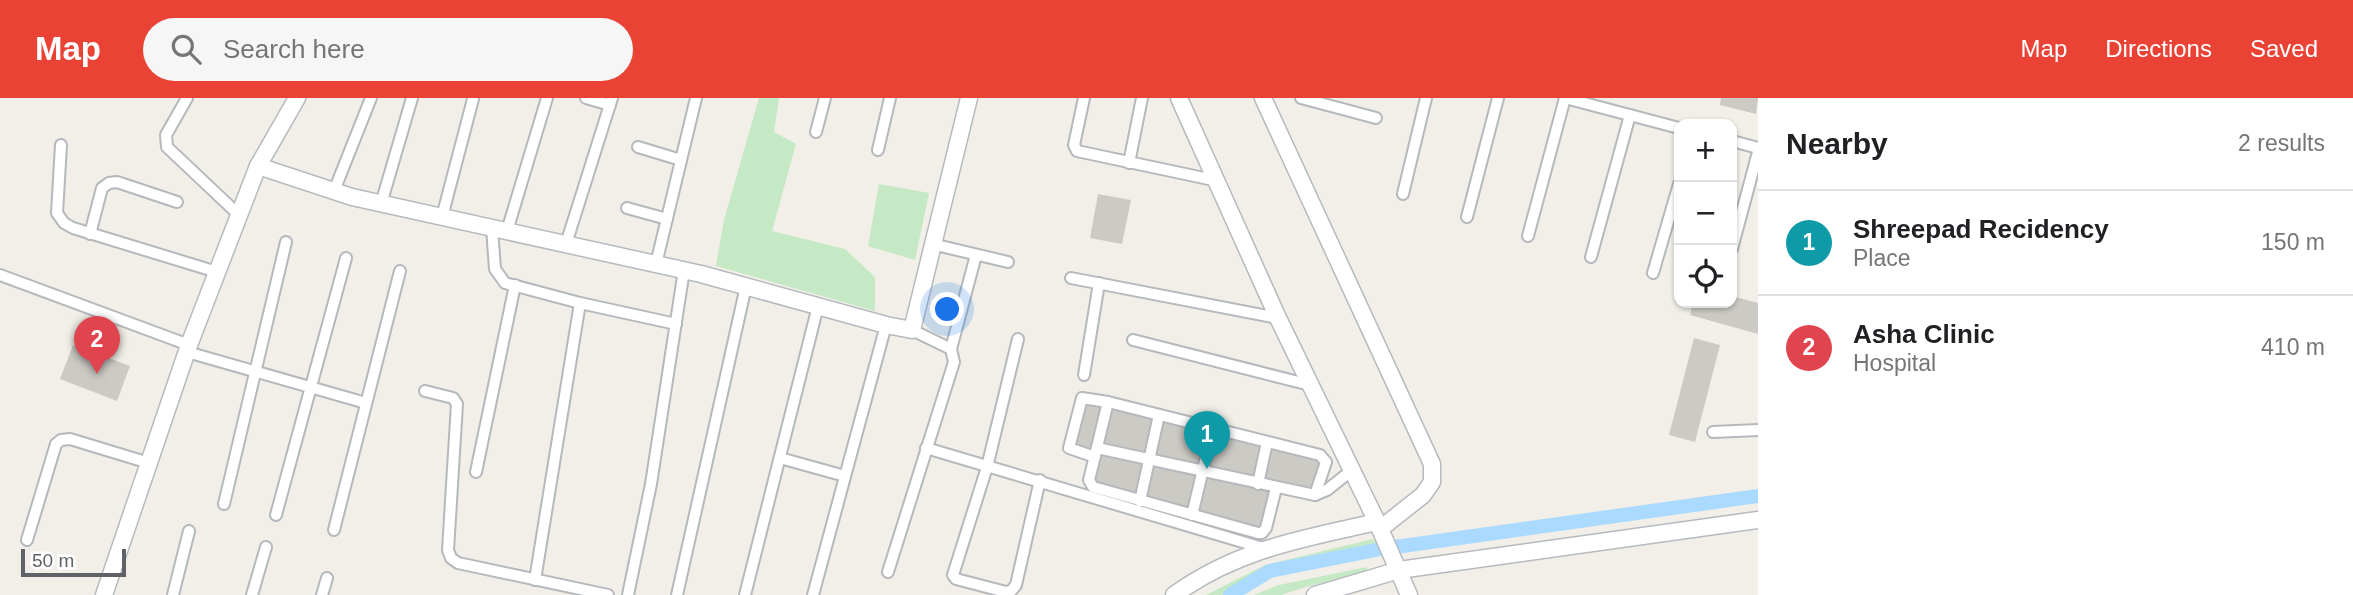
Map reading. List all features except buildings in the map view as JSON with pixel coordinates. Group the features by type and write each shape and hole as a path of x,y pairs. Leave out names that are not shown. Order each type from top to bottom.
{"street":[{"path":"187,98 166,135 167,147 239,215"},
{"path":"104,595 188,348 258,166 297,98"},
{"path":"334,191 370,98"},
{"path":"381,204 412,98"},
{"path":"547,98 500,229 495,269 505,282 580,303 676,324"},
{"path":"566,244 611,102 586,98"},
{"path":"656,264 696,98"},
{"path":"816,132 825,98"},
{"path":"877,150 890,98"},
{"path":"912,330 969,98"},
{"path":"1084,98 1074,148 1081,153 1217,181"},
{"path":"1129,163 1142,98"},
{"path":"1179,98 1409,595"},
{"path":"1174,595 1205,575 1263,548 1381,532 1423,495 1432,482 1432,464 1263,98"},
{"path":"1301,98 1376,118"},
{"path":"1403,194 1426,98"},
{"path":"1466,217 1498,98"},
{"path":"1528,236 1565,98 1674,127"},
{"path":"442,217 473,99"},
{"path":"1591,257 1630,115"},
{"path":"1733,245 1758,150 1737,143"},
{"path":"61,145 57,214 64,223 90,234 217,272"},
{"path":"638,147 681,160"},
{"path":"258,166 381,204 746,286 912,330 951,349"},
{"path":"90,234 102,188 109,183 117,182 177,202"},
{"path":"1653,273 1674,201"},
{"path":"627,208 667,219"},
{"path":"224,503 286,242"},
{"path":"932,244 1008,262"},
{"path":"888,572 954,362 951,349 976,255"},
{"path":"276,515 346,258"},
{"path":"628,595 652,484 684,270"},
{"path":"334,530 400,271"},
{"path":"0,275 188,348 255,371 366,403"},
{"path":"1071,278 1279,318"},
{"path":"1084,375 1099,283"},
{"path":"476,472 515,285"},
{"path":"677,595 746,286"},
{"path":"535,580 580,303"},
{"path":"745,595 818,306"},
{"path":"813,595 886,325"},
{"path":"1018,339 987,467 953,575 956,579 1011,591 1016,585 1040,480"},
{"path":"1133,340 1310,385"},
{"path":"425,391 453,398 457,404 448,550 451,558 458,564 608,595"},
{"path":"1315,495 1326,462 1323,457 1083,398 1069,443 1069,448 1073,450 1149,460 1315,495 1327,490 1352,470"},
{"path":"1108,402 1089,480 1093,487 1262,533 1266,528 1276,488"},
{"path":"1140,501 1159,415"},
{"path":"1192,515 1213,428"},
{"path":"1713,432 1758,430"},
{"path":"27,540 56,444 61,440 70,439 149,463"},
{"path":"1258,484 1267,442"},
{"path":"926,448 1263,548"},
{"path":"780,458 845,476"},
{"path":"1315,595 1396,565 1758,520"},
{"path":"173,595 189,531"},
{"path":"252,595 266,547"},
{"path":"322,595 327,578"},
{"path":"962,595 965,583"}],"green space":[{"path":"759,98 779,98 774,132 796,144 772,231 845,249 875,277 875,311 716,266 724,220"},
{"path":"879,184 929,193 915,260 868,246"},
{"path":"1373,539 1377,545 1266,569 1222,595 1206,595 1265,565"},
{"path":"1367,567 1368,574 1309,586 1281,595 1254,595 1279,585"}],"waterway":[{"path":"1230,595 1270,571 1381,549 1758,496"}],"place":[{"name":"Asha Clinic","path":"97,374"},
{"name":"Shreepad Recidency","path":"1207,469"}]}
